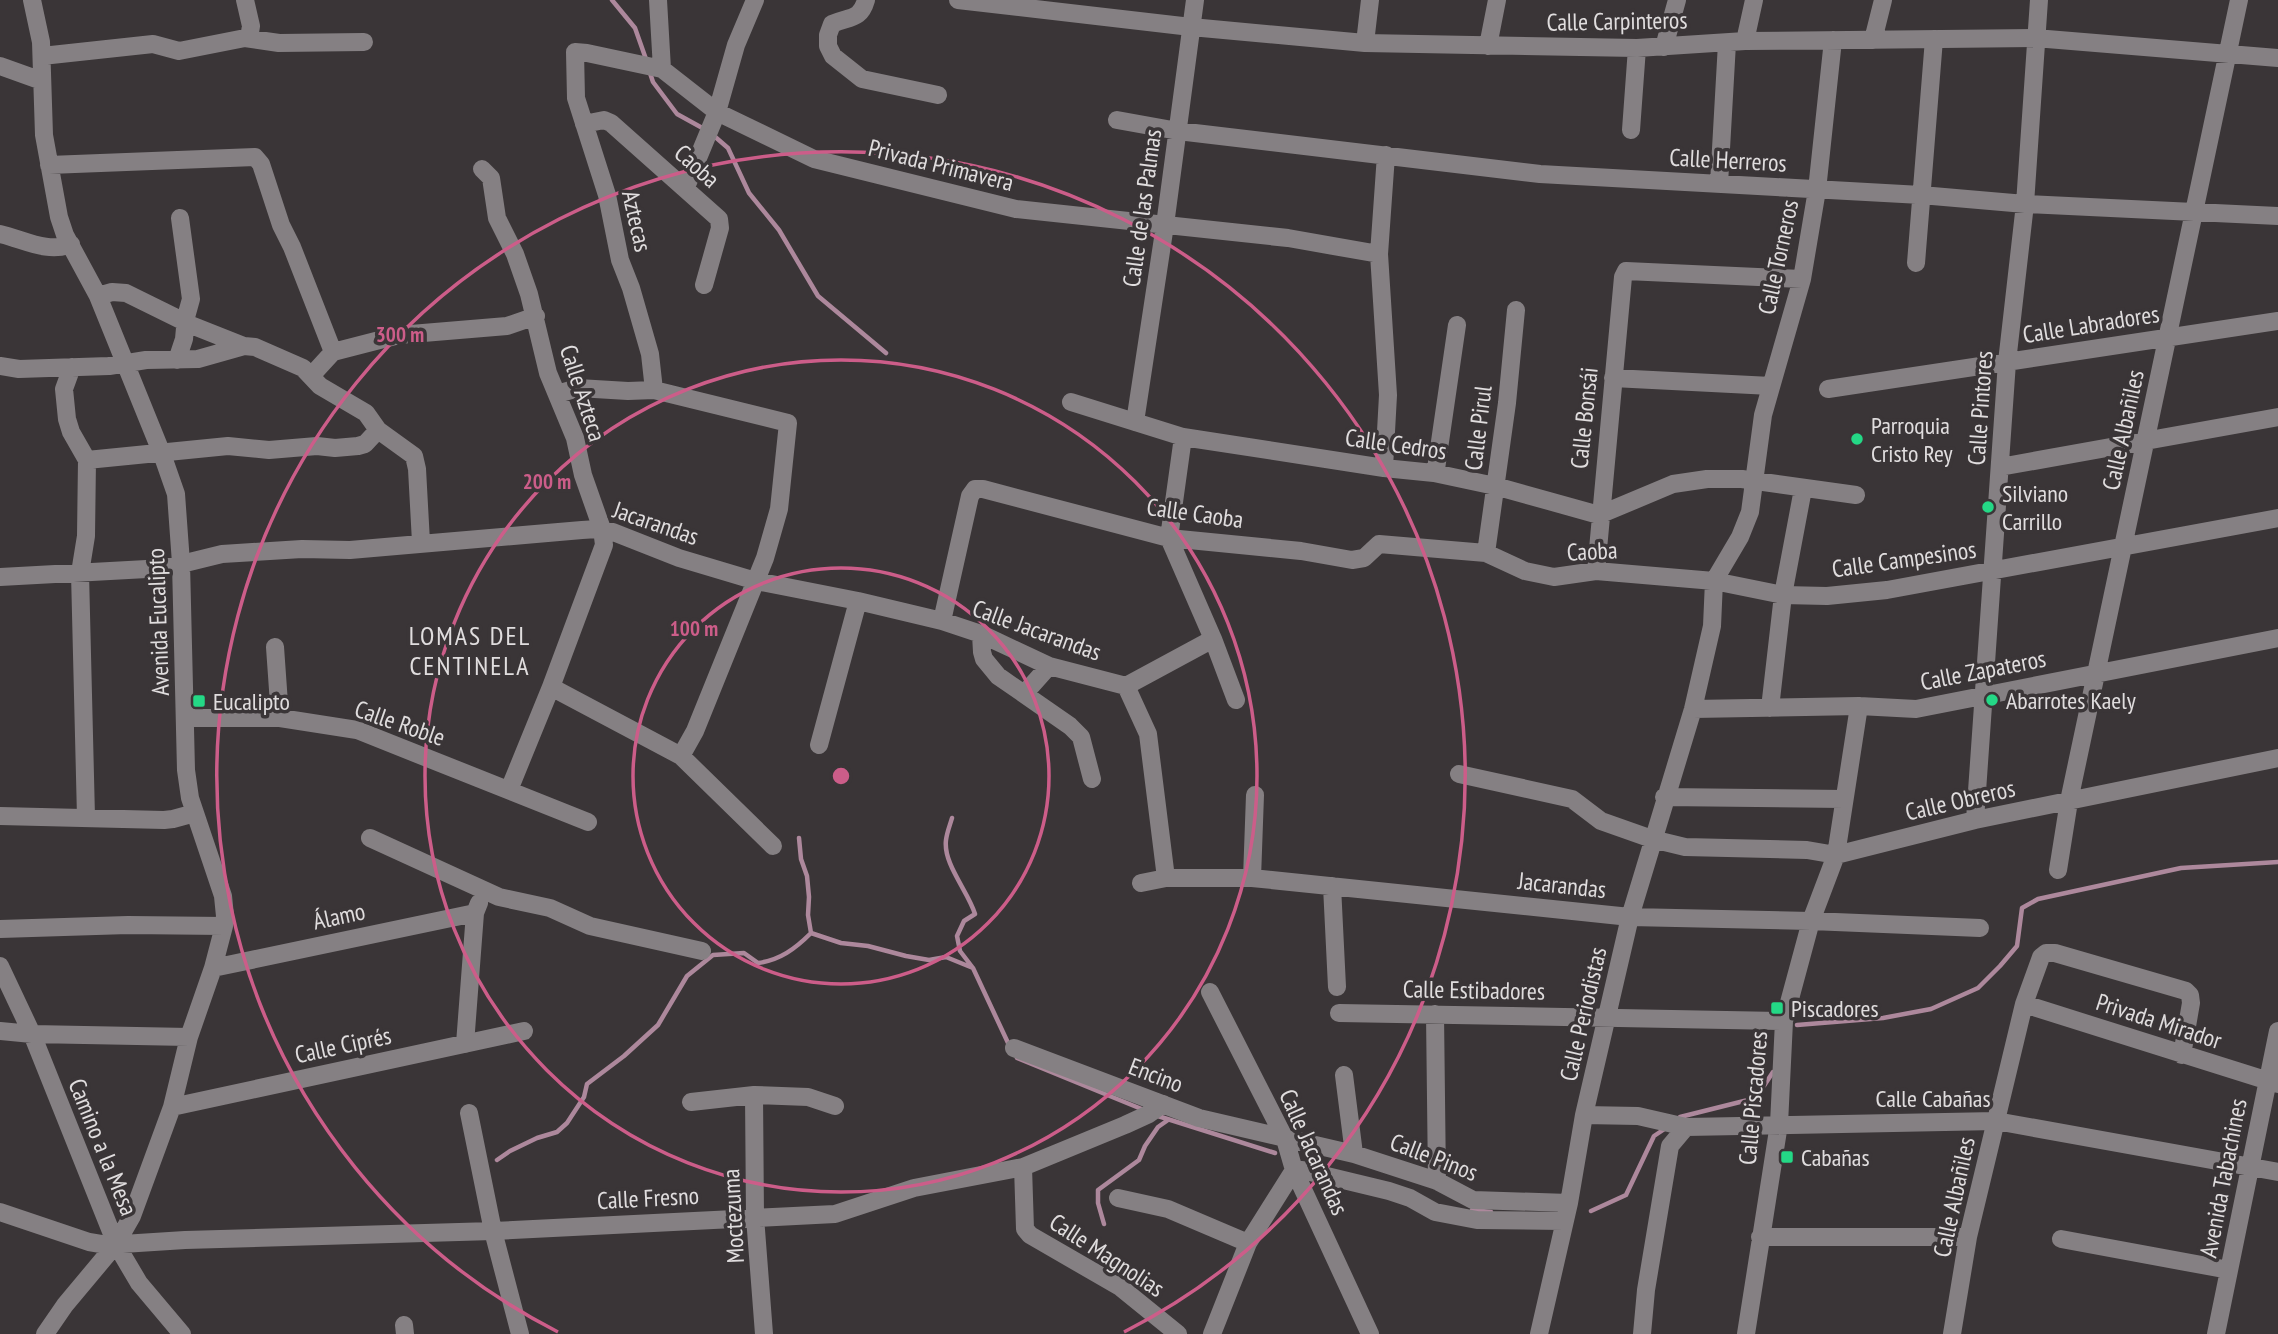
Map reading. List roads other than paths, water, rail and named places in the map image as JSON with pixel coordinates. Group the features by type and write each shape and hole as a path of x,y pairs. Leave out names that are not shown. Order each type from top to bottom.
{"street":[{"name":"Avenida Eucalipto","path":"32,0 42,56 43,116 48,165 59,217 98,296 162,454 178,506 186,770 195,813 223,896 225,916 213,968 189,1037 172,1107 132,1216 116,1244 45,1334"},
{"path":"245,0 251,29 249,38"},
{"path":"658,0 662,69"},
{"path":"686,187 717,112 736,45 755,0"},
{"path":"866,0 863,11 857,16 832,24 828,46 833,56 862,79 938,95"},
{"name":"Calle Carpinteros","path":"958,0 1191,27 1365,43 1637,48 1736,42 2035,38 2278,58"},
{"name":"Calle de las Palmas","path":"1135,422 1195,0"},
{"path":"1365,43 1370,0"},
{"path":"1488,46 1497,0"},
{"path":"1664,47 1676,0"},
{"path":"1719,184 1736,42 1754,0"},
{"path":"1873,40 1883,0"},
{"name":"Calle Pintores","path":"1975,820 2007,362 2025,204 2039,0"},
{"name":"Calle Albañiles","path":"2058,870 2069,801 2239,0"},
{"path":"42,56 153,44 179,51 249,38 279,43 364,42"},
{"path":"1916,263 1934,39"},
{"name":"Calle Torneros","path":"1714,581 1740,537 1750,512 1763,415 1802,279 1817,190 1833,40"},
{"path":"1631,130 1637,48"},
{"name":"Aztecas","path":"654,390 650,354 620,260 607,195 576,98 575,52 662,69"},
{"path":"0,66 42,81"},
{"name":"Privada Primavera","path":"662,69 717,112 814,159 1016,209 1288,239 1379,254"},
{"name":"Caoba","path":"584,124 604,120 611,123 686,187 720,222 704,285"},
{"name":"Calle Herreros","path":"1116,120 1178,131 1540,174 1921,195 2025,204 2278,216"},
{"path":"1384,468 1388,396 1379,254 1386,155"},
{"path":"48,165 255,157 261,164 281,225 333,352"},
{"name":"Calle Azteca","path":"482,169 491,178 497,218 514,254 536,316 546,366 572,431 583,475 602,529 604,545 509,790"},
{"path":"177,360 184,339 184,322 191,304 180,218"},
{"path":"0,234 48,248 71,244"},
{"name":"Calle Bonsái","path":"1596,571 1599,515 1623,277 1626,271 1802,279"},
{"path":"98,296 112,292 126,293 184,322 244,346 260,348 303,368 320,386 366,413 378,430 414,456 421,542"},
{"name":"Calle Pirul","path":"1486,553 1507,403 1516,310"},
{"path":"311,376 333,352 399,335 507,326 536,316"},
{"name":"Calle Labradores","path":"1828,389 2278,321"},
{"path":"1434,473 1457,325"},
{"path":"0,366 19,369 72,367 206,358 244,346"},
{"path":"72,367 64,389 67,419 71,432 87,460 86,536 80,573 86,817"},
{"path":"1613,378 1771,386"},
{"path":"556,394 578,387 654,390 788,423 779,509 756,581 695,731 681,756"},
{"name":"Calle Cedros","path":"1071,402 1183,437 1384,468 1434,473 1495,486 1599,515"},
{"path":"2000,467 2278,417"},
{"path":"87,460 228,446 269,450 358,446 370,440 378,430"},
{"path":"1183,437 1169,538 1236,700"},
{"path":"1599,515 1673,484 1707,479 1753,481 1856,495"},
{"name":"Calle Caoba","path":"942,621 970,496 975,489 984,489 1169,538 1301,551 1352,560 1364,558 1379,544 1406,545"},
{"path":"1770,708 1783,595 1803,489"},
{"name":"Calle Campesinos","path":"1783,595 1827,596 1887,590 2278,518"},
{"name":"Jacarandas","path":"0,577 165,568 222,554 302,549 350,550 602,529 679,558 756,581 942,621"},
{"name":"Caoba","path":"1406,545 1486,553 1525,571 1554,578 1596,571 1714,581 1783,595"},
{"name":"Calle Periodistas","path":"1539,1334 1584,1115 1630,917 1664,797 1693,709 1712,626 1714,581"},
{"path":"819,745 858,601"},
{"name":"Calle Jacarandas","path":"942,621 981,634 1049,666 1126,686 1148,733 1166,878"},
{"path":"981,634 984,659 998,676 1070,726 1081,737 1092,779"},
{"name":"Calle Zapateros","path":"1693,709 1859,706 1916,709 2278,638"},
{"path":"1126,686 1213,639"},
{"path":"275,647 280,718"},
{"path":"1024,694 1049,666"},
{"path":"551,687 681,756 773,846"},
{"name":"Calle Piscadores","path":"1746,1334 1779,1124 1784,1021 1811,921 1836,855 1859,706"},
{"name":"Calle Roble","path":"185,718 280,718 357,730 588,822"},
{"name":"Calle Obreros","path":"1460,774 1573,799 1601,821 1652,839 1685,847 1807,850 1836,855 1975,820 2278,758"},
{"path":"1252,878 1255,795"},
{"path":"1664,797 1844,799"},
{"path":"0,816 173,820 195,813"},
{"path":"369,838 499,897 550,908 590,926 702,951"},
{"name":"Jacarandas","path":"1141,883 1166,878 1252,878 1630,917 1980,928"},
{"path":"1332,886 1337,987"},
{"path":"465,1044 475,913 484,890"},
{"name":"Álamo","path":"213,968 475,913"},
{"path":"0,929 128,925 224,926"},
{"name":"Calle Albañiles","path":"1952,1334 1968,1237 2024,1004 2041,957 2046,953 2055,953 2186,991 2190,995 2191,1003 2182,1055"},
{"name":"Camino a la Mesa","path":"0,966 32,1034 116,1244 139,1283 182,1334"},
{"name":"Calle Jacarandas","path":"1210,992 1284,1139 1294,1170 1370,1334"},
{"name":"Privada Mirador","path":"2024,1004 2273,1083"},
{"name":"Calle Estibadores","path":"1339,1013 1784,1021"},
{"path":"1435,1014 1437,1181"},
{"path":"0,1031 189,1037"},
{"name":"Calle Ciprés","path":"172,1107 524,1031"},
{"name":"Avenida Tabachines","path":"2216,1334 2250,1167 2273,1083 2278,1031"},
{"name":"Encino","path":"1014,1048 1199,1118 1284,1139"},
{"path":"1344,1075 1354,1154"},
{"path":"691,1102 754,1095 808,1097 835,1106"},
{"name":"Moctezuma","path":"754,1095 755,1217 764,1334"},
{"name":"Calle Fresno","path":"0,1212 89,1242 116,1244 199,1239 493,1231 835,1214 914,1188 1023,1167 1125,1125 1164,1104"},
{"path":"469,1113 493,1231 520,1334"},
{"name":"Calle Cabañas","path":"1584,1115 1638,1116 1686,1127 1996,1121 2278,1172"},
{"path":"1642,1334 1646,1290 1670,1146 1686,1127"},
{"name":"Calle Pinos","path":"1284,1139 1354,1154 1437,1181 1473,1200 1566,1212"},
{"name":"Calle Magnolias","path":"1023,1167 1025,1229 1030,1235 1120,1287 1178,1334"},
{"path":"1212,1334 1248,1243 1294,1170 1390,1191 1410,1198 1435,1212 1477,1220 1566,1212"},
{"path":"1118,1198 1168,1209 1248,1243"},
{"path":"1760,1237 1968,1237"},
{"path":"2061,1239 2230,1270"}],"waterway":[{"path":"612,0 635,28 647,62"},
{"path":"649,70 653,82 677,114 706,130"},
{"path":"713,135 728,148 749,193 779,230 818,296 886,353"},
{"path":"952,818 946,840 948,858 975,914 964,921 957,936 960,951 973,968 1009,1045"},
{"path":"799,838 801,859 807,876 811,933"},
{"path":"1797,1025 1883,1018 1931,1009 1978,988 2017,946 2022,908 2038,899 2181,868 2278,862"},
{"path":"497,1160 537,1138 557,1132 567,1123 584,1097 587,1084 624,1056 658,1025 687,976 713,955 744,953 758,963 766,962 787,953 811,933 841,943 868,946 906,956 929,960 946,957 973,968"},
{"path":"1017,1058 1144,1110"},
{"path":"1680,1117 1756,1098 1773,1072"},
{"path":"1158,1116 1275,1153"},
{"path":"1104,1224 1098,1203 1098,1190 1139,1160 1158,1127 1168,1120"},
{"path":"1591,1211 1626,1195 1654,1136 1666,1128"},
{"path":"1472,1210 1491,1212"}],"place":[{"name":"Parroquia Cristo Rey","path":"1857,439"},
{"name":"Silviano Carrillo","path":"1988,507"},
{"name":"Abarrotes Kaely","path":"1992,700"},
{"name":"Eucalipto","path":"199,701"},
{"name":"Piscadores","path":"1777,1008"},
{"name":"Cabañas","path":"1787,1157"}],"district":[{"name":"LOMAS DEL CENTINELA","path":"470,650"}]}
